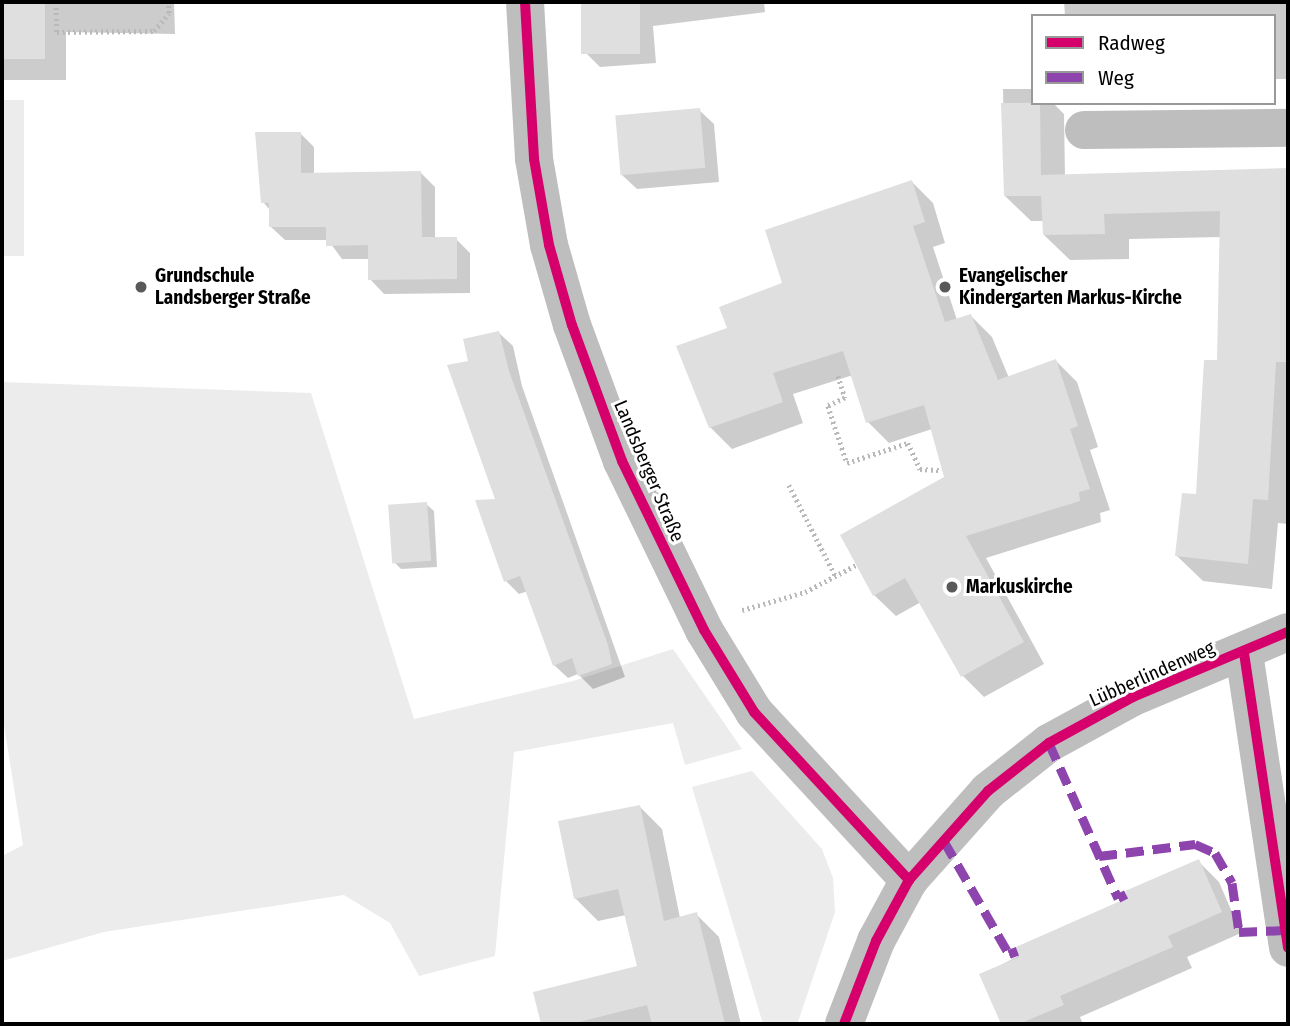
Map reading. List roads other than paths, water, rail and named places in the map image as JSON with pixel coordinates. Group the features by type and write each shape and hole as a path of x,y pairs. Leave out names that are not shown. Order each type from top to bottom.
{"street":[{"name":"Landsberger Straße","path":"525,2 534,159 549,245 572,325 622,461 704,630 754,712 909,880"},
{"path":"1084,130 1288,128"},
{"name":"Lübberlindenweg","path":"844,1024 876,941 909,880 988,791 1049,743 1133,697 1244,653 1288,632"},
{"path":"1244,653 1288,948"}],"place":[{"name":"Grundschule Landsberger Straße","path":"141,287"},
{"name":"Evangelischer Kindergarten Markus-Kirche","path":"945,287"},
{"name":"Markuskirche","path":"952,587"}]}
